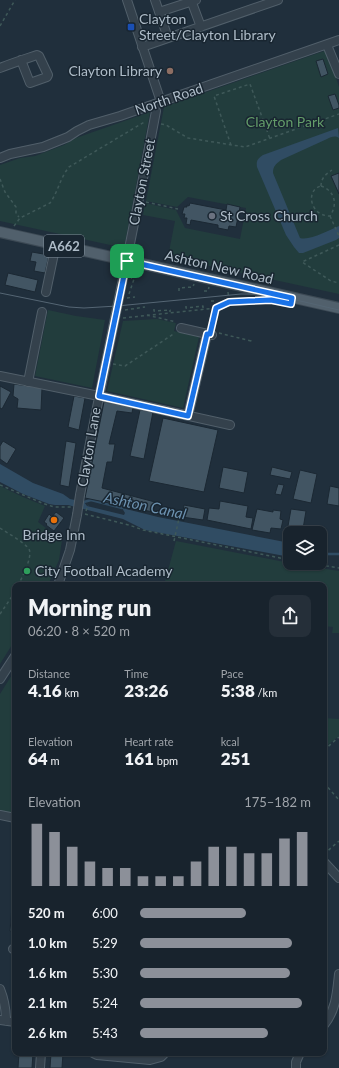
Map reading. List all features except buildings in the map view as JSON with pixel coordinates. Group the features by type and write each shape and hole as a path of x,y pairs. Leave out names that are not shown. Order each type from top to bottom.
{"main road":[{"name":"Ashton New Road","path":"4,233 339,308"}],"street":[{"name":"Clayton Street","path":"127,0 142,47 157,103 127,261"},
{"path":"155,0 168,38"},
{"path":"159,12 193,0 201,27"},
{"path":"142,47 278,0"},
{"name":"North Road","path":"0,158 10,154 43,147 68,137 89,125 120,116 339,40"},
{"path":"327,45 339,74"},
{"path":"0,68 21,60"},
{"path":"46,292 56,244"},
{"name":"Clayton Lane","path":"59,582 70,550 79,511 80,495 99,396 127,261"},
{"path":"28,382 42,312"},
{"path":"178,328 210,334 188,416"},
{"path":"0,376 230,425"},
{"path":"0,679 12,661"},
{"path":"0,815 12,817"},
{"path":"327,865 339,878"},
{"path":"327,1020 333,1011 336,1000 339,974"},
{"path":"0,988 6,1012 3,1021"},
{"path":"40,1068 41,1056"},
{"path":"108,1056 150,1060 161,1058 163,1056"},
{"path":"296,1068 296,1062 299,1056"}],"path":[{"path":"0,26 15,0"},
{"path":"231,145 214,96 250,84 270,139"},
{"path":"4,233 20,218 50,203 66,171 74,163 145,121 166,125 188,138 245,147 339,114"},
{"path":"321,186 323,177 332,170"},
{"path":"0,179 5,192 16,207 17,216 20,218"},
{"path":"321,186 326,188 333,195 335,206 330,216 320,214 312,205 311,199 314,190 317,187 321,186"},
{"path":"138,201 178,209"},
{"path":"330,216 339,236"},
{"path":"339,245 302,262 331,281 339,283"},
{"path":"179,291 179,288 193,287 194,282"},
{"path":"127,298 135,297"},
{"path":"122,318 216,308 229,302 264,300"},
{"path":"211,302 215,301"},
{"path":"186,306 186,308 203,306 203,309"},
{"path":"124,310 145,308"},
{"path":"210,334 216,308"},
{"path":"154,309 154,311 170,310 170,312"},
{"path":"106,363 125,366 175,333 178,328"},
{"path":"0,485 38,502 54,507 71,507 88,514 143,530 283,559"},
{"path":"86,511 88,505"},
{"path":"174,541 180,514"},
{"path":"0,528 26,545 30,552 19,582"},
{"path":"327,566 339,568"},
{"path":"0,614 12,596"},
{"path":"327,748 339,738"},
{"path":"327,786 339,800"},
{"path":"327,851 339,841"}],"green space":[{"name":"Clayton Park","path":"327,50 339,87 339,294 168,257 175,221 143,215 145,203 176,210 185,228 240,239 246,208 188,197 177,207 146,201 164,107"},
{"path":"150,112 124,248 0,221 0,165 20,158 35,156 64,145 76,138"},
{"path":"48,310 105,320 92,388 35,376"},
{"path":"157,319 176,323 174,331 199,337 183,408 107,391 123,321"},
{"name":"City Football Academy","path":"0,486 45,506 38,522 62,540 59,560 49,582 12,582 12,645 0,664"},
{"path":"176,541 283,562 283,570 327,569 339,571 339,633 332,633 333,627 327,626 327,582 165,582"},
{"path":"12,675 12,815 0,812 0,694"},
{"path":"327,718 339,719 339,736 327,746"}],"water":[{"path":"338,128 339,138 334,136 281,160 274,167 273,173 300,238 304,239 314,237 339,226 339,238 303,253 299,253 286,235 257,167 257,161 263,155"},
{"path":"0,464 33,483 63,494 70,499 84,502 87,506 124,515 125,513 122,508 158,517 283,542 283,556 145,530 123,519 68,505 49,504 23,494 0,482"}],"waterway":[{"name":"Ashton Canal","path":"84,502 91,500 122,508"},
{"path":"328,554 339,554"}],"tram line":[{"path":"0,293 69,307 84,308 254,294 291,299 339,310"}],"place":[{"name":"Clayton Street/Clayton Library","path":"131,27"},
{"name":"Clayton Library","path":"170,71"},
{"name":"St Cross Church","path":"212,216"},
{"name":"Bridge Inn","path":"54,520"},
{"name":"City Football Academy","path":"27,571"}],"route":[{"path":"127,261 292,298 291,304 271,300 229,302 216,308 210,334 207,334 188,416 99,396 127,261"}]}
